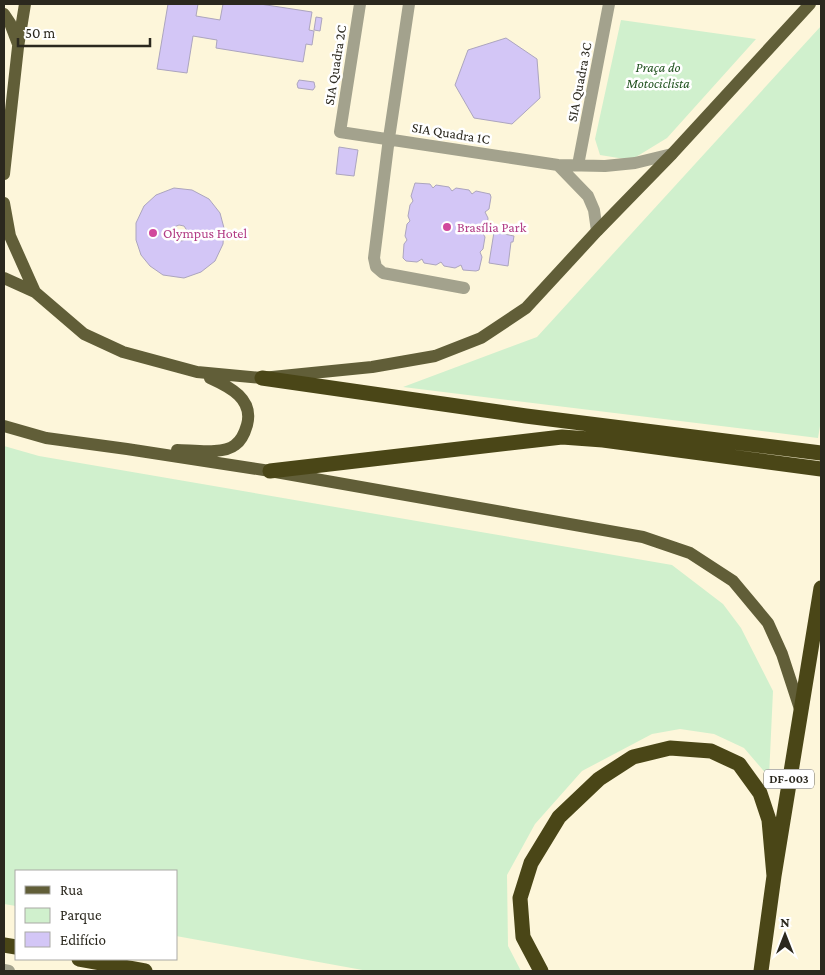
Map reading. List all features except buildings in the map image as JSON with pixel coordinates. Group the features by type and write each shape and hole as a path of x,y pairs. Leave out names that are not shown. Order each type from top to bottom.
{"highway":[{"path":"262,378 526,416 821,452"},
{"path":"270,472 562,438 603,440 821,470"},
{"name":"DF-003","path":"761,971 800,709 821,588"},
{"path":"541,971 523,937 520,898 531,863 559,817 598,779 633,757 670,748 711,750 739,764 760,793 769,820 774,876"},
{"path":"84,960 145,971"}],"main road":[{"path":"4,174 18,47 25,4"},
{"path":"4,278 35,292 84,334 123,352 197,372 262,378 372,367 435,356 481,338 526,308 672,154 810,4"},
{"path":"4,14 10,23 18,47"},
{"path":"4,204 10,236 35,292"},
{"path":"127,449 218,451 235,446 245,432 249,418 246,404 239,394 232,389 197,372"},
{"path":"4,426 46,438 270,472 643,537 690,553 733,581 768,623 782,654 800,709"}],"street":[{"name":"SIA Quadra 2C","path":"340,132 360,4"},
{"path":"409,4 389,138 374,258 376,267 383,273 464,288"},
{"name":"SIA Quadra 3C","path":"578,165 609,4"},
{"name":"SIA Quadra 1C","path":"340,132 558,165 604,166 635,163 672,154"},
{"path":"558,165 588,196 594,210 597,232"},
{"path":"4,970 9,971"}],"green space":[{"name":"Praça do Motociclista","path":"621,20 756,39 667,138 631,160 600,155 595,139"},
{"path":"821,26 821,420 818,438 403,387 537,337"},
{"path":"4,446 39,456 672,565 723,604 741,628 773,691 769,777 744,748 714,734 680,729 652,734 582,771 535,824 507,875 508,946 521,971 368,971 178,936 178,870 15,870 15,906 4,904"}],"place":[{"name":"Brasília Park","path":"447,227"},
{"name":"Olympus Hotel","path":"153,233"}]}
